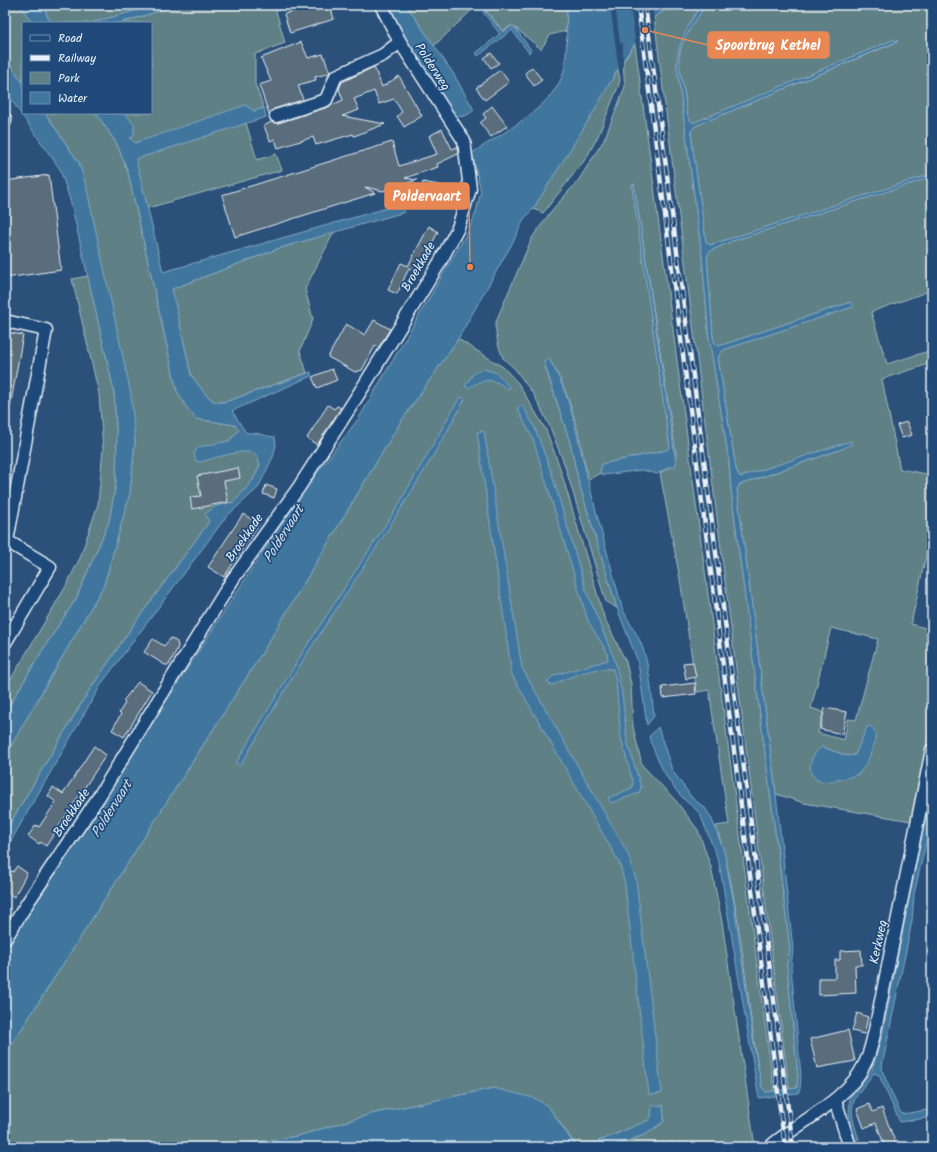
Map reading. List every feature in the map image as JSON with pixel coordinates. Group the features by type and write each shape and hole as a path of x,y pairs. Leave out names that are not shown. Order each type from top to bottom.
{"street":[{"name":"Polderweg","path":"381,5 400,42 464,141"},
{"path":"276,116 326,100 336,76 383,55 400,42"},
{"name":"Broekkade","path":"5,939 28,902 103,792 234,579 303,480 440,262 458,228 470,189 464,141"},
{"path":"5,321 46,330 7,541 50,567 5,643"},
{"name":"Kerkweg","path":"770,1147 835,1100 864,1066 870,1049 903,897 932,750"},
{"path":"835,1100 850,1147"}],"green space":[{"path":"5,5 20,5 31,22 22,22 22,82 5,57"},
{"path":"40,5 156,5 95,22 51,22 47,16 45,8"},
{"path":"179,5 295,5 276,11 285,43 255,54 255,84 264,108 135,143 130,138 126,114 152,114 152,22 123,22"},
{"path":"406,5 477,5 434,46"},
{"path":"481,5 567,5 566,31 550,35 541,49 512,25 503,31"},
{"path":"671,5 701,5 682,42 679,50 677,66 702,255 709,337 729,461 731,489 788,931 790,951 787,964 798,1076 797,1088 789,1089 654,17 669,8"},
{"path":"705,5 932,5 932,174 710,245 706,243 692,142 691,131 695,126 897,42 893,40 693,123 687,112 679,57 684,39"},
{"path":"635,44 774,1091 765,1092 762,1088 756,1056 738,923 725,857 716,826 729,824 709,690 697,692 680,579 660,473 676,463 676,454 634,184 632,185 670,447 667,450 603,464 600,473 588,480 578,433 564,387 549,359 544,363 570,442 579,483 617,608 606,602 565,466 550,427 534,395 515,369 503,358 498,344 495,325 532,238 552,210 578,181 604,140 625,87 623,62"},
{"path":"618,69 620,80 618,87 598,136 587,157 543,213 533,209"},
{"path":"46,114 97,114 117,144 128,172 177,391 196,419 235,425 239,430 229,441 198,448 251,451 257,455 260,465 253,480 234,502 216,506 209,522 134,624 87,694 5,832 5,756 104,585 130,492 135,441 79,163"},
{"path":"246,123 257,160 276,154 282,170 148,208 135,159"},
{"path":"932,177 932,290 871,312 887,364 932,350 932,363 882,379 900,469 932,475 932,537 930,537 911,624 932,630 932,716 911,821 804,803 776,794 737,490 739,485 842,449 850,442 740,477 736,469 718,358 721,352 726,349 852,307 851,302 719,346 715,344 713,338 707,257 710,251 732,241","holes":["831,628 878,639 856,720 848,719 844,740 818,733 823,712 811,708","822,747 848,756 855,755 857,752 858,775"]},
{"path":"334,232 305,289 313,319 300,351 307,373 225,402 215,402 206,395 191,375 172,289 280,248"},
{"path":"88,276 114,391 117,442 116,483 109,522 76,599 42,651 5,713 5,689 66,586 80,558 98,504 103,449 99,394 72,279"},
{"path":"458,339 503,367 518,383 546,430 560,468 604,617 626,662 631,684 633,727 642,765 676,801 698,830 711,867 722,922 755,1147 677,1147 672,1141 664,1147 610,1147 646,1134 658,1126 664,1121 663,1105 649,1120 585,1147 577,1147 548,1106 494,1088 375,1113 298,1136 223,1147 5,1147 5,1055 262,653 400,423"}],"water":[{"path":"20,5 40,5 45,8 47,16 51,22 31,22"},
{"path":"156,5 179,5 123,22 95,22"},
{"path":"387,5 406,5 453,73 474,110 462,117 453,114 416,60"},
{"path":"567,5 671,5 669,8 654,17 622,62 590,118 533,209 524,219 514,240 458,339 400,423 262,653 5,1055 5,950 262,553 311,481 359,418 470,228 481,191 472,153 526,118 539,107 559,83 564,70 565,62"},
{"path":"701,5 705,5 684,39 679,57 687,112 693,123 893,40 898,41 695,126 691,131 692,142 706,242 710,245 932,174 932,177 732,241 710,251 707,257 713,338 715,344 719,346 851,302 853,307 726,349 721,352 718,358 736,469 740,477 851,441 851,444 842,449 739,485 737,490 776,794 793,949 791,967 801,1076 800,1089 798,1093 759,1098 719,862 700,814 674,788 660,763 649,737 658,727 672,770 692,798 705,808 711,817 724,851 734,903 754,1046 762,1088 766,1092 797,1088 798,1076 787,964 790,951 788,931 731,489 729,461 709,337 702,255 677,66 681,41"},
{"path":"485,11 503,32 511,27 516,29 531,50 529,53 512,30 478,56 476,53 500,34 483,12"},
{"path":"5,57 22,82 22,114 46,114 79,163 86,185 131,394 135,441 130,493 104,585 5,756 5,713 42,651 76,599 109,522 116,483 117,442 114,391 71,203 60,169 5,91"},
{"path":"245,105 254,111 264,108 266,117 136,159 163,272 401,204 405,212 280,248 172,289 191,375 206,395 215,402 225,402 311,372 311,376 232,411 246,433 275,437 276,445 273,457 258,488 226,517 102,683 5,851 5,832 87,694 134,624 209,522 205,514 216,506 234,502 253,480 260,465 257,456 251,452 221,456 200,462 196,461 194,454 198,447 229,441 239,430 235,425 196,419 185,405 177,391 128,172 117,144 97,114 126,114 134,125 134,135 130,138 135,143"},
{"path":"634,184 676,463 675,467 669,467 657,474 642,470 604,475 600,473 602,464 667,450 670,447 632,185"},
{"path":"549,359 557,373 569,403 621,604 639,639 646,657 650,677 654,716 647,725 638,662 617,608 579,483 570,442 544,362"},
{"path":"484,369 497,373 510,388 507,389 493,381 479,382 469,388 465,386 474,373"},
{"path":"460,397 465,399 428,464 389,528 298,668 240,766 236,763 304,650 396,509"},
{"path":"522,405 534,426 551,471 586,590 615,661 622,693 627,741 641,787 639,793 611,803 608,798 632,788 633,782 621,738 616,680 613,669 598,669 582,673 553,685 549,684 547,681 555,675 608,660 607,652 588,621 533,439 517,408"},
{"path":"484,431 522,668 628,854 636,880 662,1093 649,1095 625,885 620,864 512,675 477,432"},
{"path":"870,726 876,734 876,740 864,768 859,773 831,781 820,781 813,776 810,767 815,753 818,750 822,747 848,756 855,755 867,727"},
{"path":"928,809 932,809 932,816 914,894 912,921 882,1066 883,1073 900,1112 903,1114 932,1109 932,1117 900,1122 879,1075 874,1073 853,1103 853,1117 859,1139 855,1140 849,1115 850,1097 872,1070 883,1032"},
{"path":"494,1088 534,1098 548,1106 576,1147 223,1147 298,1136 375,1113"},
{"path":"663,1105 664,1121 647,1134 610,1147 585,1147 649,1120 651,1117 652,1106"}],"pier":[{"path":"610,5 615,5 620,43 623,43 623,65 619,72"},
{"path":"630,5 652,5 654,20 636,47"}],"building":[{"path":"303,5 330,5 334,19 290,33 284,14 304,8"},
{"path":"301,42 308,58 323,54 330,73 315,77 316,80 298,85 303,100 274,109 269,114 259,85 271,81 261,58"},
{"path":"491,53 499,63 491,68 484,58"},
{"path":"374,67 382,87 399,76 422,116 404,127 397,116 402,112 394,99 379,104 374,91 354,99 359,110 342,116 385,124 354,136 353,134 316,145 313,137 278,148 275,139 270,141 264,126 271,122 278,123 328,107 343,100 339,89 342,82"},
{"path":"532,67 542,80 534,86 525,73"},
{"path":"500,70 509,82 485,100 476,88"},
{"path":"492,106 507,126 491,137 480,123 486,118 483,114"},
{"path":"442,129 452,149 457,147 458,154 437,164 438,167 405,178 417,180 383,191 365,187 375,193 235,237 222,195 392,142 399,166 437,154 429,136"},
{"path":"49,175 61,270 5,278 5,181"},
{"path":"423,182 459,189 455,206 419,198"},
{"path":"429,226 438,232 417,272 409,268 397,294 388,290 401,263 408,266"},
{"path":"374,320 390,329 379,347 375,346 362,370 355,372 328,357 346,324 365,335"},
{"path":"5,332 23,335 10,407 5,407"},
{"path":"332,369 337,380 317,388 312,377"},
{"path":"328,405 334,409 337,406 341,408 317,445 307,438"},
{"path":"907,422 912,435 902,438 897,425"},
{"path":"238,468 240,478 224,481 228,502 192,509 190,497 201,496 197,476"},
{"path":"266,485 277,489 274,498 263,494"},
{"path":"243,514 259,524 224,577 208,567"},
{"path":"171,638 177,642 178,647 169,665 165,665 144,652 153,639 164,646"},
{"path":"693,662 696,677 686,679 683,663"},
{"path":"138,682 152,691 124,737 112,730 121,714 119,713 125,703 123,701"},
{"path":"695,683 696,694 663,698 662,687"},
{"path":"825,708 847,712 842,734 820,729"},
{"path":"94,746 106,755 46,846 40,842 39,844 28,836 36,825 39,827 56,802 48,796 53,787 63,794"},
{"path":"17,866 27,873 14,897 5,891 5,879"},
{"path":"861,950 862,965 855,965 856,993 819,995 819,978 835,978 835,960 840,960 840,951"},
{"path":"857,1013 868,1017 864,1034 852,1031"},
{"path":"848,1030 855,1061 817,1068 810,1039"},
{"path":"869,1104 873,1112 882,1108 897,1147 885,1147 876,1123 864,1128 857,1109"}],"railway":[{"path":"638,5 785,1147"},
{"path":"645,5 793,1147"}],"place":[{"name":"Spoorbrug Kethel","path":"645,30"},
{"name":"Poldervaart","path":"470,267"}]}
